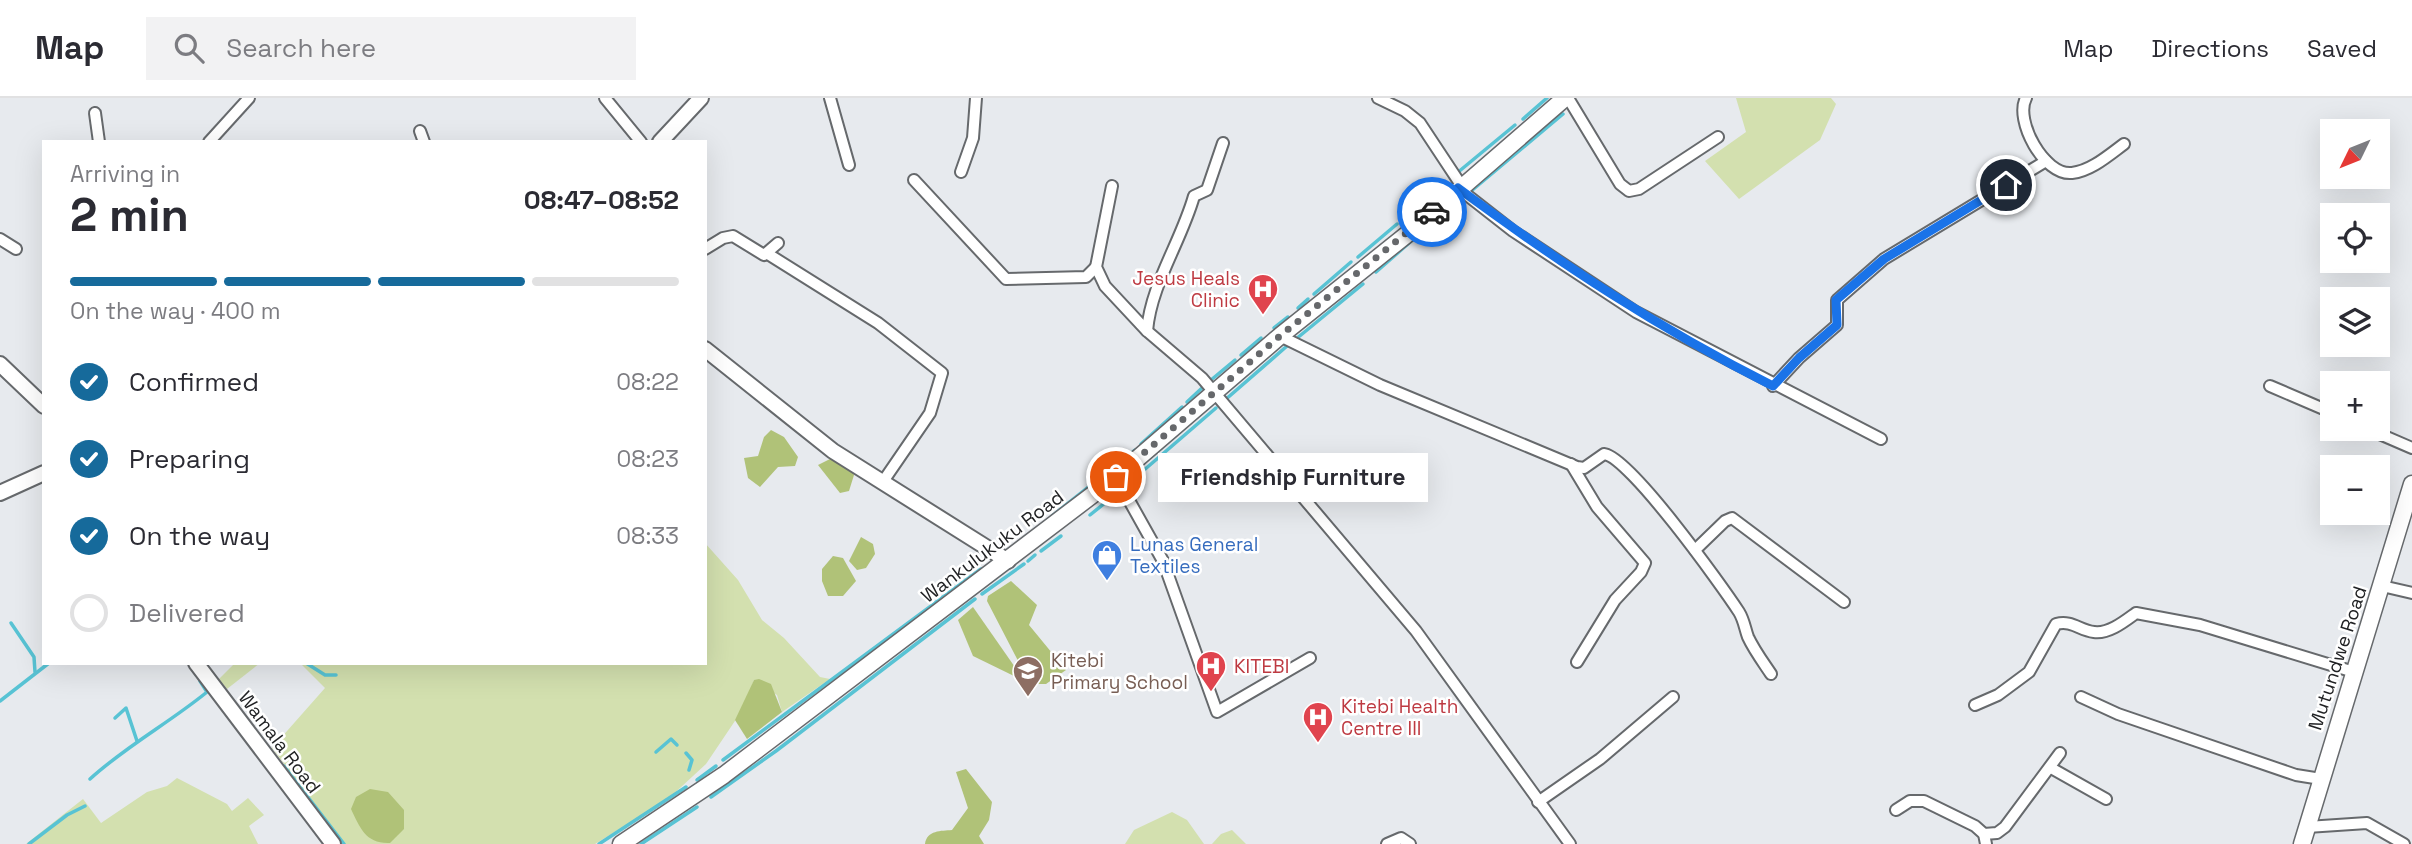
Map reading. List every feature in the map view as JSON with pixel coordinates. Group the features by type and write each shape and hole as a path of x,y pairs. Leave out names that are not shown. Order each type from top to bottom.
{"main road":[{"name":"Wankulukuku Road","path":"621,844 724,775 1116,477 1280,336 1415,228 1460,186 1567,98"},
{"name":"Mutundwe Road","path":"2302,844 2412,484"}],"street":[{"path":"211,140 249,98"},
{"path":"605,98 639,140"},
{"path":"662,140 701,98"},
{"path":"830,98 849,165"},
{"path":"961,172 973,138 976,98"},
{"path":"1378,98 1405,111 1420,123 1460,186 1513,231 1636,312 1773,386 1881,439"},
{"path":"1567,98 1620,184 1629,191 1639,189 1718,137"},
{"path":"2026,98 2023,106 2025,120 2046,161 2055,168 2071,173 2104,160 2124,144"},
{"path":"95,113 99,140"},
{"path":"1147,331 1153,297 1169,266 1194,197 1207,190 1223,143"},
{"path":"1773,386 1799,358 1837,325 1836,300 1876,266 2046,161"},
{"path":"914,180 1006,279 1086,277 1096,267 1112,186"},
{"path":"707,248 723,238 733,236 761,254 768,254 878,323 942,373 930,413 882,482"},
{"path":"0,239 16,249"},
{"path":"768,254 778,243"},
{"path":"1096,267 1105,286 1147,331 1202,378 1416,631 1570,844"},
{"path":"1280,336 1380,385 1571,464 1584,468 1604,454 1614,457 1648,492 1695,550 1737,609 1755,650 1771,674"},
{"path":"707,351 803,430 1008,561"},
{"path":"0,364 42,403"},
{"path":"2270,386 2320,407"},
{"path":"2390,438 2412,448"},
{"path":"1571,464 1597,507 1645,563 1641,572 1615,600 1577,662"},
{"path":"0,493 42,474"},
{"path":"1116,477 1163,561 1217,712 1310,658"},
{"path":"1695,550 1725,521 1732,518 1844,602"},
{"path":"2382,586 2412,593"},
{"path":"1975,705 1998,695 2029,671 2056,624 2067,621 2094,632 2106,631 2136,613 2200,625 2354,671"},
{"name":"Wamala Road","path":"198,665 333,844"},
{"path":"1538,802 1600,759 1673,697"},
{"path":"2081,697 2118,714 2296,775 2321,779"},
{"path":"1896,810 1910,801 1924,801 1975,826 1985,839 2005,827 2060,753"},
{"path":"2051,768 2106,799"},
{"path":"2307,827 2367,823 2404,844"},
{"path":"1387,844 1401,838 1410,844"}],"green space":[{"path":"1736,98 1831,98 1836,104 1820,140 1739,199 1705,161 1746,132"},
{"path":"771,430 784,437 798,457 795,466 778,467 760,487 748,478 744,458 758,456 764,437"},
{"path":"834,457 851,467 854,475 849,491 840,493 818,465"},
{"path":"861,537 873,544 875,554 866,568 857,570 849,561"},
{"path":"707,545 738,580 762,620 784,638 820,677 830,679 782,712 777,695 754,680 743,709 706,764 667,800 595,844 345,844 272,748 325,688 302,665 707,665"},
{"path":"833,556 843,558 856,581 843,596 828,596 822,581 822,569"},
{"path":"1011,581 1037,605 1029,625 1066,670 1046,684 1030,684 987,601 988,596"},
{"path":"973,607 1019,673 1014,676 973,656 958,620"},
{"path":"233,665 257,665 227,689 219,679"},
{"path":"759,679 771,684 782,712 747,739 735,720 754,680"},
{"path":"966,769 992,802 989,820 979,836 984,844 925,844 932,834 952,830 968,808 956,772"},
{"path":"177,778 227,804 232,811 248,798 264,815 249,826 258,844 26,844 83,799 101,823 147,792 167,786"},
{"path":"370,789 388,792 404,810 404,829 390,843 369,838 351,809 356,797"},
{"path":"1172,812 1187,820 1204,844 1125,844 1134,830"},
{"path":"1232,830 1246,844 1212,844 1221,834"}],"waterway":[{"path":"1523,119 1547,98"},
{"path":"1470,192 1563,114"},
{"path":"1457,173 1515,125"},
{"path":"1358,257 1397,224"},
{"path":"1376,272 1417,236"},
{"path":"1314,294 1351,262"},
{"path":"1296,339 1363,284"},
{"path":"1298,308 1308,299"},
{"path":"1274,328 1288,317"},
{"path":"1241,355 1261,338"},
{"path":"1225,400 1287,346"},
{"path":"1211,380 1235,360"},
{"path":"1187,402 1202,388"},
{"path":"1141,444 1182,407"},
{"path":"1129,483 1216,408"},
{"path":"1052,516 1135,450"},
{"path":"1090,515 1121,490"},
{"path":"1041,551 1061,536"},
{"path":"1028,561 1035,555"},
{"path":"982,594 1024,564"},
{"path":"723,760 981,569"},
{"path":"711,797 776,751 975,599"},
{"path":"11,623 34,657 35,672"},
{"path":"0,701 46,665"},
{"path":"309,665 325,675 336,675"},
{"path":"90,779 207,692 200,681"},
{"path":"115,718 126,708 137,741"},
{"path":"656,752 671,739 677,745"},
{"path":"686,753 692,760 689,770"},
{"path":"284,766 344,844"},
{"path":"697,780 716,766"},
{"path":"599,844 686,787"},
{"path":"29,844 67,815 85,806"},
{"path":"641,844 697,807"}],"way so far":[{"path":"1116,477 1280,336 1432,212"}],"place":[{"name":"Jesus Heals Clinic","path":"1263,316"},
{"name":"Friendship Furniture","path":"1116,477"},
{"name":"Lunas General Textiles","path":"1107,582"},
{"name":"KITEBI","path":"1211,693"},
{"name":"Kitebi Primary School","path":"1028,698"},
{"name":"Kitebi Health Centre III","path":"1318,744"}],"route":[{"path":"1432,212 1458,188 1513,231 1636,312 1773,386 1799,358 1837,325 1835,307 1839,297 1884,259 2006,185"}]}
